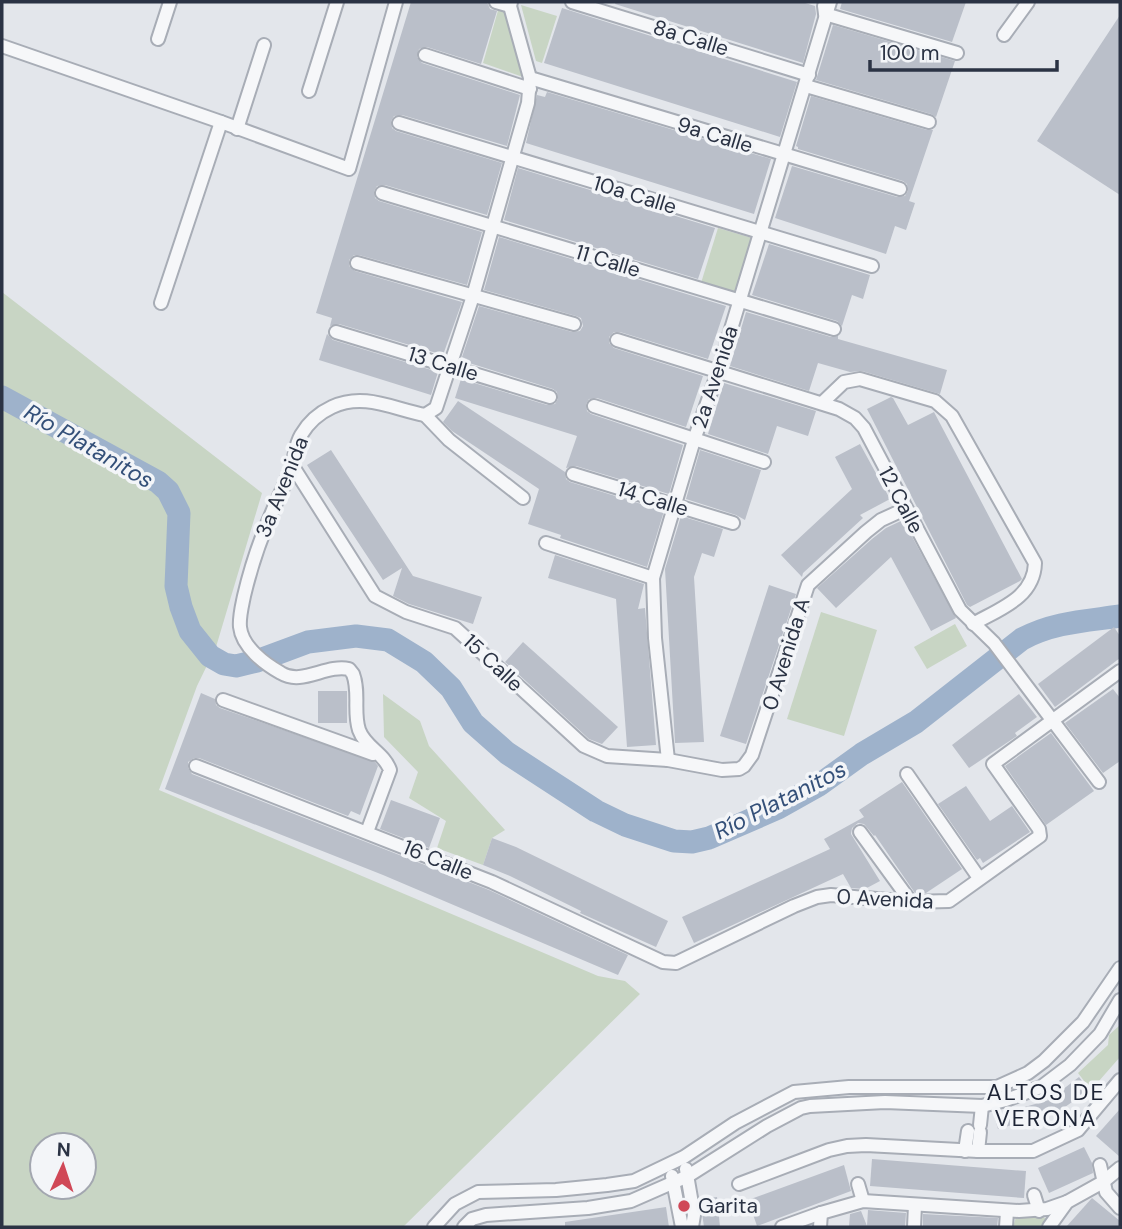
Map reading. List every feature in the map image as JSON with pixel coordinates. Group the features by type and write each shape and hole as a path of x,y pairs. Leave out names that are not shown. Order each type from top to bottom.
{"street":[{"path":"158,39 170,2"},
{"path":"309,91 337,2"},
{"path":"2,46 349,169 396,2"},
{"path":"496,2 510,4 530,84 473,296 436,408 425,415 449,440 523,498"},
{"name":"8a Calle","path":"572,2 929,122"},
{"path":"1004,35 1028,2"},
{"path":"826,6 957,53"},
{"name":"2a Avenida","path":"668,760 655,638 653,578 807,81 826,6"},
{"path":"237,129 264,44"},
{"name":"9a Calle","path":"425,55 900,189"},
{"path":"161,303 220,122"},
{"name":"10a Calle","path":"399,123 872,265"},
{"name":"11 Calle","path":"382,193 834,329"},
{"path":"358,262 575,324"},
{"name":"13 Calle","path":"336,332 550,397"},
{"name":"12 Calle","path":"617,340 822,403 848,413 861,424 960,610 994,643 1099,782"},
{"path":"822,403 844,382 860,379 926,398 940,405 952,416 1033,559 1035,567 1025,593 973,624"},
{"name":"3a Avenida","path":"380,756 363,740 356,722 355,681 349,669 335,668 288,677 256,653 243,638 240,629 243,604 262,537 292,465 300,437 309,424 332,407 347,402 381,403 425,415"},
{"path":"594,406 764,461"},
{"name":"15 Calle","path":"292,465 375,596 406,612 455,628 591,751 607,756 668,760"},
{"name":"14 Calle","path":"573,474 733,523"},
{"name":"0 Avenida A","path":"668,760 732,770 739,769 749,761 759,738 808,585 874,526 905,509"},
{"path":"546,543 653,578"},
{"path":"1053,719 1118,677"},
{"path":"223,700 380,756 388,765 389,772 367,832"},
{"name":"0 Avenida","path":"676,963 817,897 831,895 911,902 949,901 1040,836 1039,830 993,764 1053,719"},
{"name":"16 Calle","path":"196,766 492,882 663,962 676,963"},
{"path":"907,774 979,878"},
{"path":"860,832 911,902"},
{"path":"434,1227 455,1205 478,1192 556,1190 622,1184 684,1157 736,1123 794,1093 849,1087 997,1087 1028,1073 1044,1061 1083,1022 1118,974"},
{"path":"464,1227 472,1219 486,1215 588,1208 631,1201 688,1176 767,1126 801,1108 876,1102 976,1106 1029,1092 1060,1074 1094,1042 1120,1000"},
{"path":"739,1184 829,1150 847,1146 1028,1152 1057,1141 1083,1126 1120,1080"},
{"path":"972,1151 976,1106 973,1088"},
{"path":"684,1157 694,1215 692,1227"},
{"path":"669,1164 682,1227"},
{"path":"1100,1165 1109,1196 1120,1208"},
{"path":"782,1227 863,1201 1039,1211 1067,1202 1103,1182 1120,1168"},
{"path":"858,1184 863,1201"},
{"path":"1034,1195 1039,1211"},
{"path":"1049,1227 1067,1202"},
{"path":"914,1227 915,1205"},
{"path":"1006,1227 1007,1211"},
{"path":"820,1227 821,1213"}],"green space":[{"path":"521,5 557,16 542,63 536,61"},
{"path":"499,7 508,9 523,77 483,63"},
{"path":"718,228 752,238 735,293 701,283"},
{"path":"2,292 262,493 216,647 197,686 159,790 598,976 625,981 640,994 403,1227 2,1227"},
{"path":"821,612 877,630 844,736 787,719"},
{"path":"955,624 967,646 927,669 914,647"},
{"path":"383,694 420,721 429,746 505,830 492,838 483,865 437,848 446,821 409,798 418,772 384,737"},
{"path":"1120,1025 1120,1057 1091,1090 1078,1073 1108,1045 1109,1035"},
{"path":"1016,1217 1043,1217 1048,1220 1044,1227 1013,1227"}],"building":[{"path":"411,2 487,2 490,9 497,11 481,64 427,47 419,49 417,57 422,63 520,95 507,146 402,115 394,116 391,121 392,128 396,131 502,163 487,215 385,185 377,186 374,191 375,198 379,201 482,232 467,285 359,255 354,255 349,260 349,266 355,271 462,302 443,355 339,324 330,326 332,318 316,313"},
{"path":"802,2 815,6 816,14 803,63 615,4"},
{"path":"842,2 966,2 952,42 840,9"},
{"path":"562,8 797,82 780,137 544,63"},
{"path":"1120,15 1120,195 1037,141"},
{"path":"833,25 955,61 936,117 816,80"},
{"path":"547,92 771,159 754,214 526,143 537,95 545,97"},
{"path":"811,96 933,130 909,201 915,203 906,230 895,226 886,254 775,218 792,166 897,197 905,196 908,191 907,184 903,181 798,149 796,146"},
{"path":"518,168 715,228 698,279 504,220"},
{"path":"499,237 726,306 708,359 620,332 614,332 609,337 609,343 614,348 703,376 686,427 597,398 589,399 586,404 587,411 591,414 683,445 669,494 576,466 566,468 577,436 455,398 461,379 547,405 555,404 558,399 557,392 553,389 466,362 467,359 462,357 479,306 572,332 580,331 583,326 581,318 576,316 484,290"},
{"path":"769,244 870,275 863,299 852,295 842,326 837,321 752,295"},
{"path":"746,312 831,337 838,336 838,339 947,370 940,394 862,371 850,372 818,363 809,391 730,366"},
{"path":"327,334 333,340 438,372 431,395 319,360"},
{"path":"724,383 816,411 808,436 777,426 768,454 708,434"},
{"path":"891,397 908,425 934,412 1022,579 1020,581 970,607 967,605 867,409"},
{"path":"458,401 565,472 566,479 570,482 664,511 647,567 560,538 561,535 528,524 539,489 452,431 443,422"},
{"path":"860,444 890,499 860,515 863,518 803,573 802,577 781,555 852,489 835,457"},
{"path":"331,450 413,576 482,597 473,624 409,604 393,596 402,568 383,580 307,465"},
{"path":"700,450 761,470 745,520 686,499"},
{"path":"681,516 723,529 714,557 702,553 694,577 704,742 675,743 665,569"},
{"path":"903,520 956,618 931,631 891,557 836,608 817,588 872,539"},
{"path":"555,555 644,584 638,609 645,608 656,745 627,747 616,599 548,578"},
{"path":"769,585 796,594 746,744 720,736"},
{"path":"1114,627 1120,636 1120,658 1055,707 1038,684"},
{"path":"523,642 618,727 602,744 589,739 505,662"},
{"path":"1113,689 1120,698 1120,761 1103,773 1065,723"},
{"path":"318,691 347,691 347,723 318,723"},
{"path":"201,693 215,699 220,708 375,762 378,766 360,815 351,811 348,816 199,758 188,762 192,774 489,890 628,955 618,975 383,875 165,789"},
{"path":"1019,694 1037,717 1015,733 1017,736 969,768 952,745"},
{"path":"1051,733 1094,791 1046,825 1005,766"},
{"path":"902,782 962,869 926,893 915,893 875,835 864,824 858,823 852,828 851,834 880,881 865,889 851,888 843,874 694,943 682,917 830,849 824,839 864,817 859,810"},
{"path":"966,786 990,821 1012,806 1030,832 983,863 980,858 977,860 938,804"},
{"path":"391,800 440,818 429,848 380,829"},
{"path":"492,838 668,921 656,947 483,865"},
{"path":"1079,1077 1089,1090 1058,1112 998,1129 994,1116 1049,1100"},
{"path":"1120,1109 1120,1157 1096,1136"},
{"path":"1084,1147 1092,1163 1093,1173 1049,1193 1038,1168"},
{"path":"872,1159 1026,1171 1024,1198 870,1186"},
{"path":"844,1165 851,1191 757,1226 748,1200"},
{"path":"717,1197 720,1227 704,1227 700,1199"},
{"path":"1092,1198 1120,1221 1120,1227 1066,1227"},
{"path":"666,1207 669,1227 565,1227 565,1222"},
{"path":"868,1210 906,1213 905,1227 849,1227 850,1214 861,1211 867,1226"},
{"path":"923,1214 998,1218 997,1227 923,1227"}],"waterway":[{"name":"Río Platanitos","path":"2,397 158,482 168,491 179,513 176,586 181,607 190,631 210,656 224,664 236,666 308,642 356,636 388,640 424,662 451,688 473,723 507,753 596,811 625,825 674,841 692,842 709,838 778,808 819,785 862,754 916,722 1022,639 1058,626 1120,616"}],"place":[{"name":"Garita","path":"684,1206"}],"district":[{"name":"ALTOS DE VERONA","path":"1046,1105"}]}
